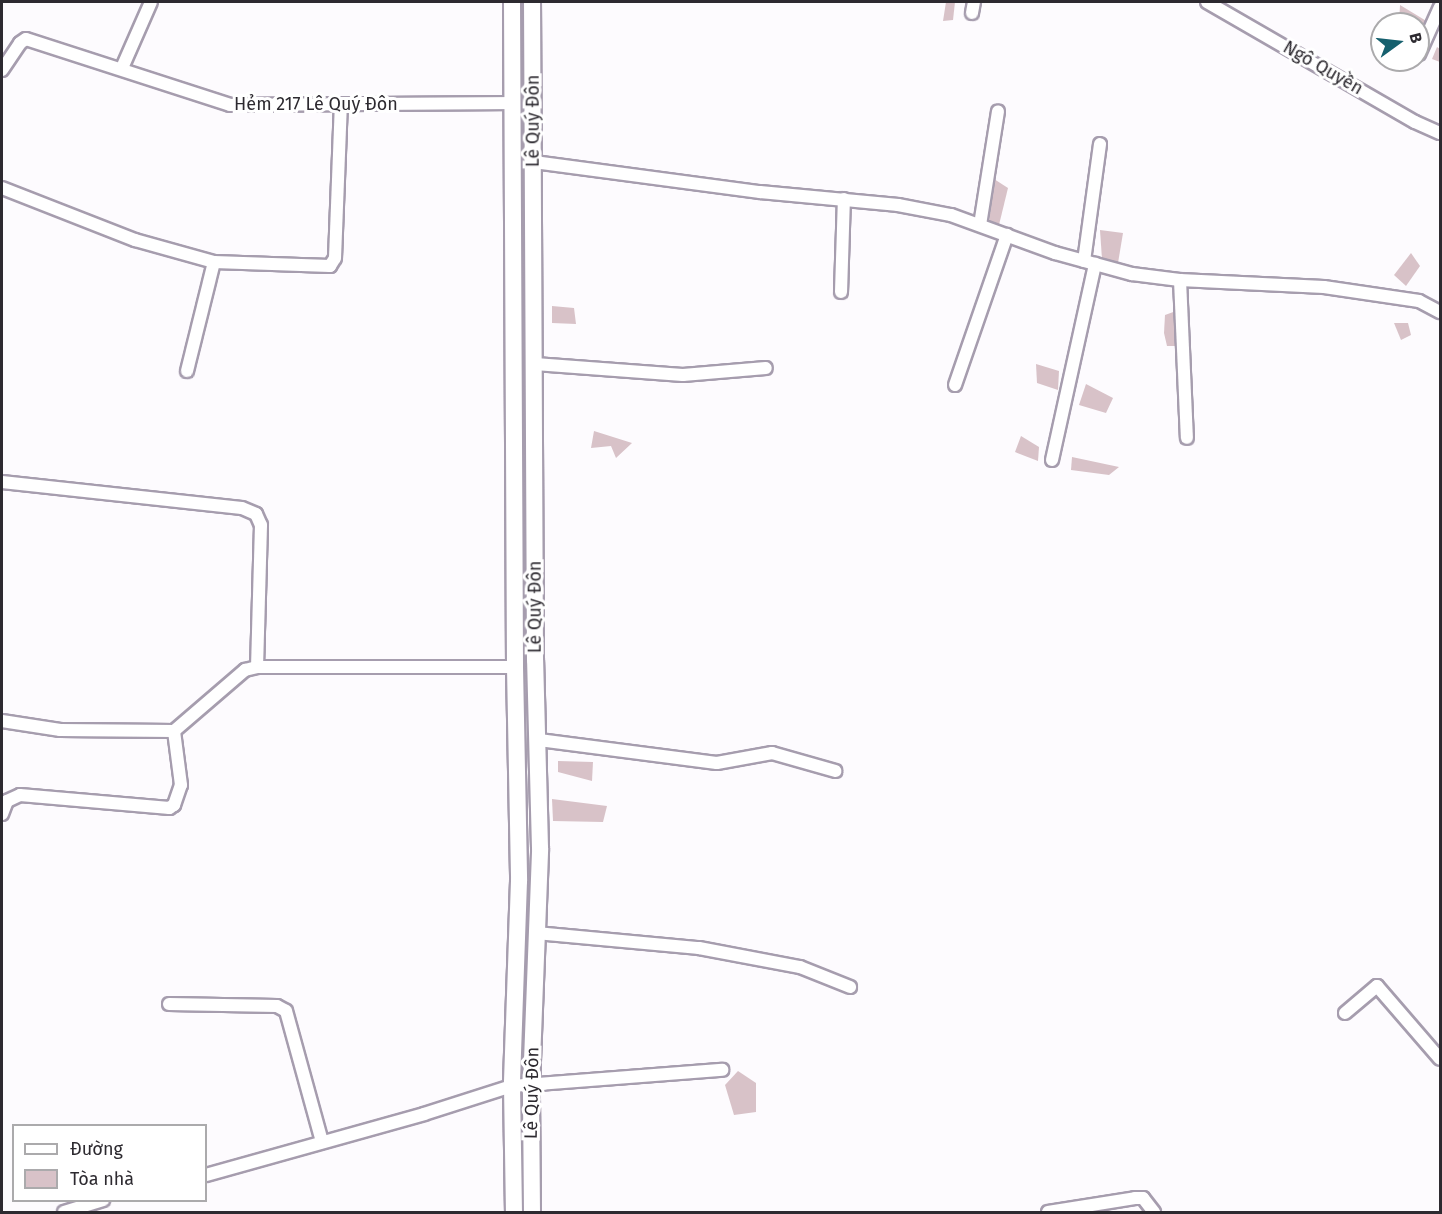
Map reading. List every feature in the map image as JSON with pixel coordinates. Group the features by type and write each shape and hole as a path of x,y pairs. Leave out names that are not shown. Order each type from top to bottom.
{"main road":[{"name":"Lê Quý Đôn","path":"512,2 515,667 519,881 512,1086 514,1212"},
{"name":"Lê Quý Đôn","path":"532,2 535,660 540,848 531,1087 532,1212"},
{"path":"516,498 536,497"}],"street":[{"path":"122,68 151,2"},
{"name":"Ngô Quyền","path":"1207,2 1415,122 1440,133"},
{"path":"1430,29 1440,7"},
{"name":"Hẻm 217 Lê Quý Đôn","path":"2,70 20,43 26,39 122,68 230,105 513,103"},
{"path":"2,188 135,240 214,262 330,266 335,258 341,105"},
{"path":"980,225 998,111"},
{"path":"1052,460 1089,263 1100,144"},
{"path":"534,162 760,192 844,199 951,214 1089,263 1132,274 1180,280 1324,288 1419,301 1440,312"},
{"path":"841,292 844,199"},
{"path":"955,385 1007,235"},
{"path":"187,371 214,262"},
{"path":"1180,280 1187,438"},
{"path":"535,364 683,375 766,368"},
{"path":"2,482 242,508 256,514 261,525 257,667"},
{"path":"2,721 60,730 174,731 245,670 257,667 515,667"},
{"path":"2,814 7,801 20,795 169,808 174,805 181,793 174,731"},
{"path":"538,740 717,763 772,753 835,771"},
{"path":"536,933 699,948 800,967 850,987"},
{"path":"1345,1013 1377,986 1440,1059"},
{"path":"169,1004 277,1006 286,1011 322,1142"},
{"path":"207,1175 424,1114 512,1086 531,1087 722,1070"},
{"path":"1048,1212 1135,1197 1143,1198 1154,1212"},
{"path":"64,1212 97,1202"}],"building":[{"path":"946,2 955,2 953,20 943,21"},
{"path":"1400,5 1412,12 1400,12"},
{"path":"1437,47 1440,49 1440,62 1432,59"},
{"path":"994,179 1008,188 998,229 989,222"},
{"path":"1100,230 1123,233 1118,263 1102,259"},
{"path":"1411,253 1420,266 1406,286 1394,275"},
{"path":"552,306 574,308 576,324 552,323"},
{"path":"1176,311 1182,346 1167,346 1164,333 1165,315"},
{"path":"1394,323 1408,323 1411,335 1401,340"},
{"path":"1036,364 1059,371 1058,390 1037,383"},
{"path":"1086,384 1113,398 1106,413 1079,405"},
{"path":"594,431 632,443 616,458 611,446 591,448"},
{"path":"1021,436 1039,447 1038,461 1015,452"},
{"path":"1072,457 1119,467 1109,475 1071,470"},
{"path":"558,761 593,762 592,781 558,772"},
{"path":"552,799 607,806 603,822 553,821"},
{"path":"738,1071 756,1083 756,1112 734,1115 725,1085"}]}
